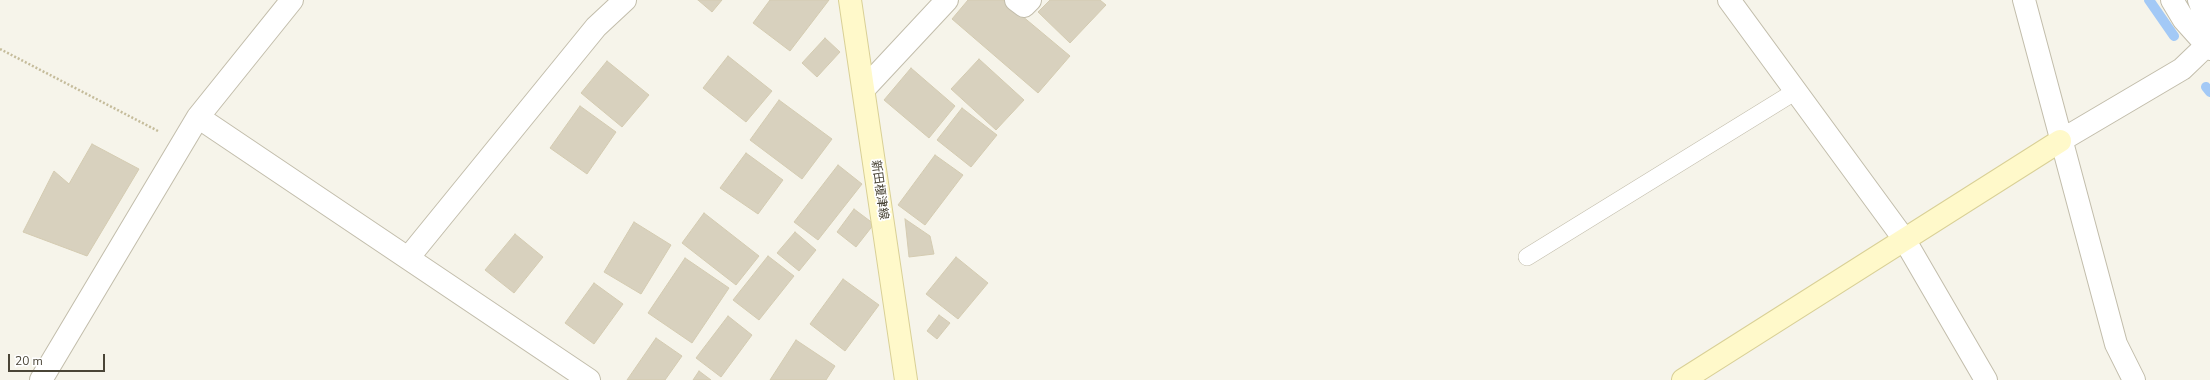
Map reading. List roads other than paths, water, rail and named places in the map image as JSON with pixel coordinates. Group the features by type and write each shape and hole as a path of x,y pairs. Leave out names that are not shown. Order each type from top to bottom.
{"street":[{"path":"41,380 198,117 292,0"},
{"path":"408,258 596,26 625,0"},
{"name":"新田榎津線","path":"850,0 906,380"},
{"path":"864,89 946,0"},
{"path":"1016,0 1024,6 1030,0"},
{"path":"1729,0 1904,239 1986,380"},
{"path":"2024,0 2060,141 2116,344 2134,380"},
{"path":"2172,0 2184,20 2208,48"},
{"path":"1683,380 2060,141 2182,69 2208,48 2210,30 2199,0"},
{"path":"198,117 589,380"}],"lane":[{"path":"1527,257 1796,91"}],"waterway":[{"path":"2149,0 2174,36"},
{"path":"2206,87 2210,92"}]}
